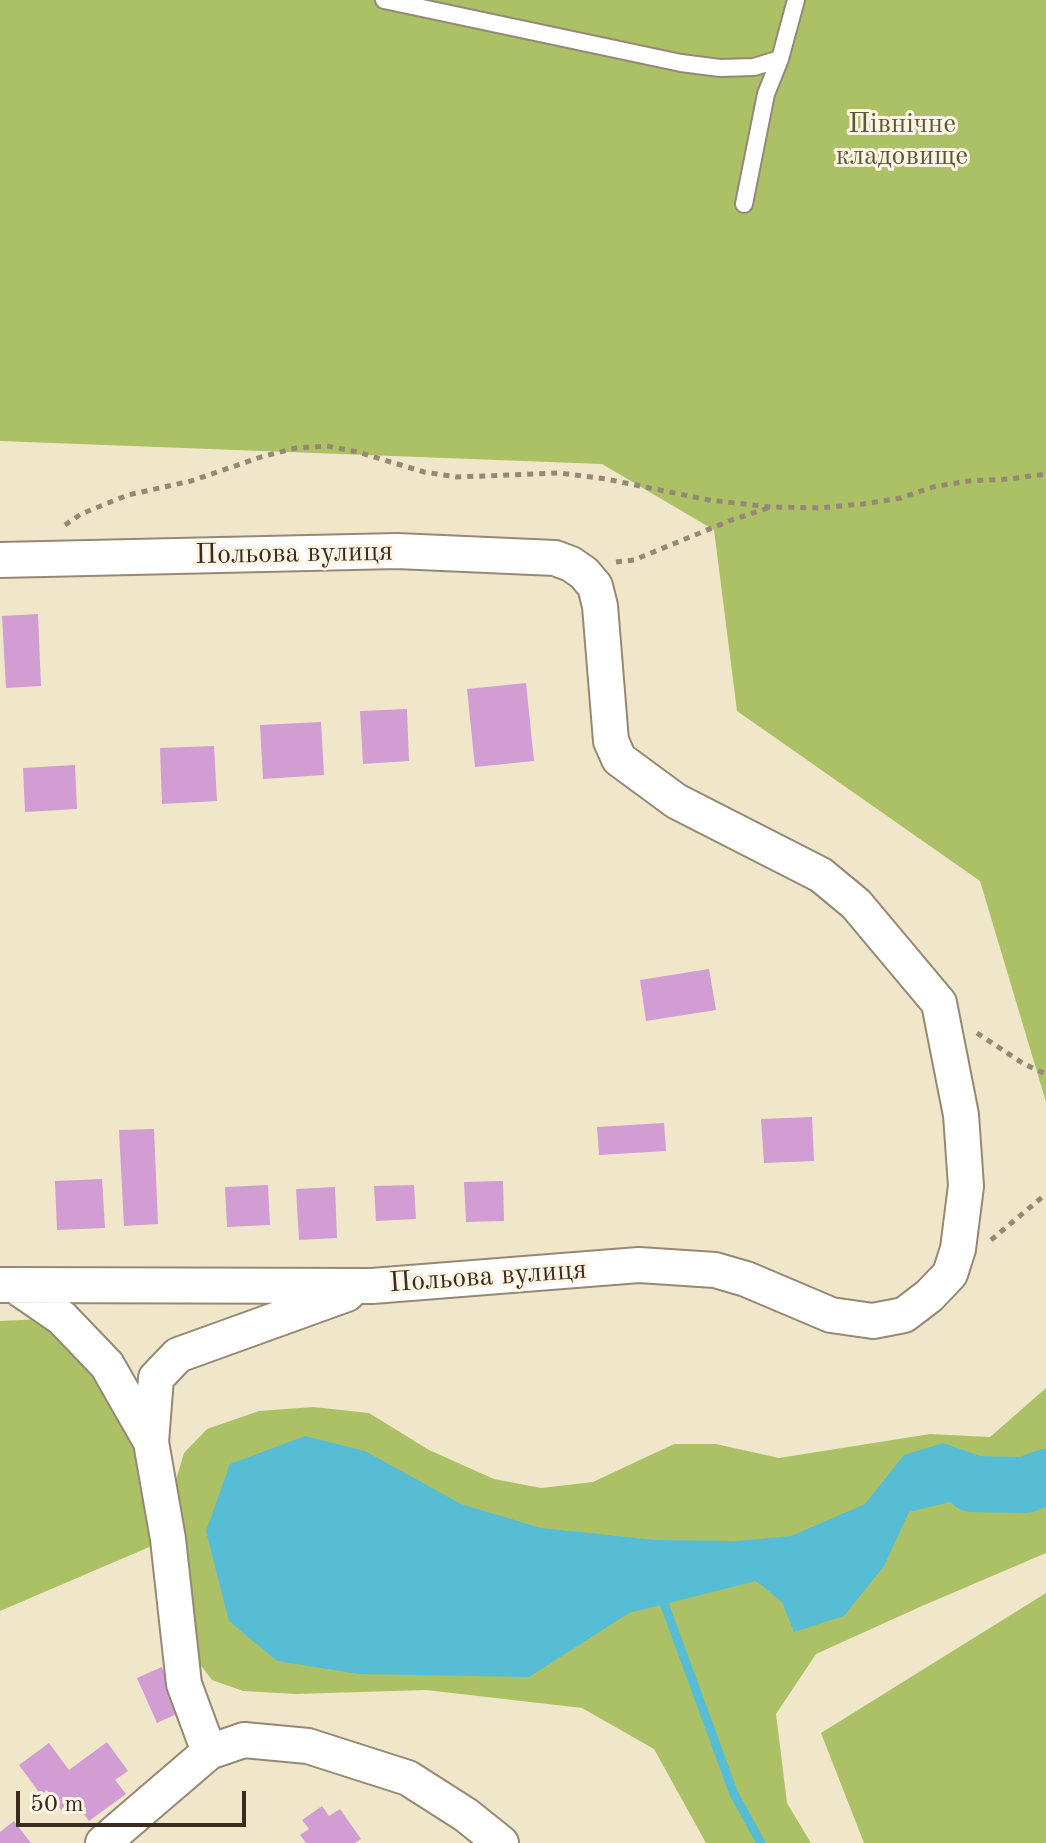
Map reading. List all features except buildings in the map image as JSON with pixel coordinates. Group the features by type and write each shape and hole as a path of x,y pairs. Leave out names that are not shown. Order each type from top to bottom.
{"street":[{"name":"Польова вулиця","path":"0,560 397,551 555,558 578,568"},
{"path":"578,568 595,586 600,606 611,741 619,759 676,801 821,875 856,904 939,1003 961,1115 966,1186 958,1249 950,1274"},
{"name":"Польова вулиця","path":"7,1285 372,1286 639,1265 715,1270 746,1279 831,1315 873,1321 904,1315 929,1296 950,1274"},
{"path":"7,1285 62,1318 107,1365 151,1442"},
{"path":"209,1752 184,1684 168,1539 151,1442 156,1378 178,1355 372,1286"},
{"path":"103,1843 209,1752 244,1740 308,1746 408,1778 466,1815 501,1843"}],"lane":[{"path":"384,0 681,63 720,68 754,67 780,59"},
{"path":"744,204 766,94 780,59 796,0"}],"path":[{"path":"59,528 81,514 128,495 191,481 296,448 327,446 424,472 457,477 559,473 606,479 709,500 771,507 819,508 863,504 968,481 1046,474"},
{"path":"578,568 634,560 771,507"},
{"path":"939,1003 986,1041 1046,1074"},
{"path":"950,1274 1046,1194"}],"green space":[{"name":"Північне кладовище","path":"0,0 1046,0 1046,1102 980,881 737,711 714,530 602,464 0,441"},
{"path":"62,1318 107,1365 168,1539 0,1611 0,1321"},
{"path":"1046,1388 1046,1553 816,1654 776,1714 787,1803 811,1843 706,1843 654,1749 582,1708 426,1690 296,1694 243,1691 212,1680 196,1659 173,1490 184,1453 207,1429 259,1411 313,1407 369,1413 429,1450 494,1479 541,1488 593,1482 674,1444 716,1444 779,1458 930,1434 990,1437"},
{"path":"1046,1593 1046,1843 864,1843 821,1733"}],"water":[{"path":"305,1436 365,1451 461,1504 541,1528 655,1540 737,1541 791,1536 865,1504 904,1455 943,1443 983,1457 966,1498 909,1512 884,1566 844,1616 794,1632 782,1602 756,1581 629,1613 529,1677 359,1674 277,1661 229,1621 206,1531 230,1464"}],"waterway":[{"path":"972,1484 1025,1485 1046,1477"},
{"path":"664,1603 734,1794 761,1843"}]}
